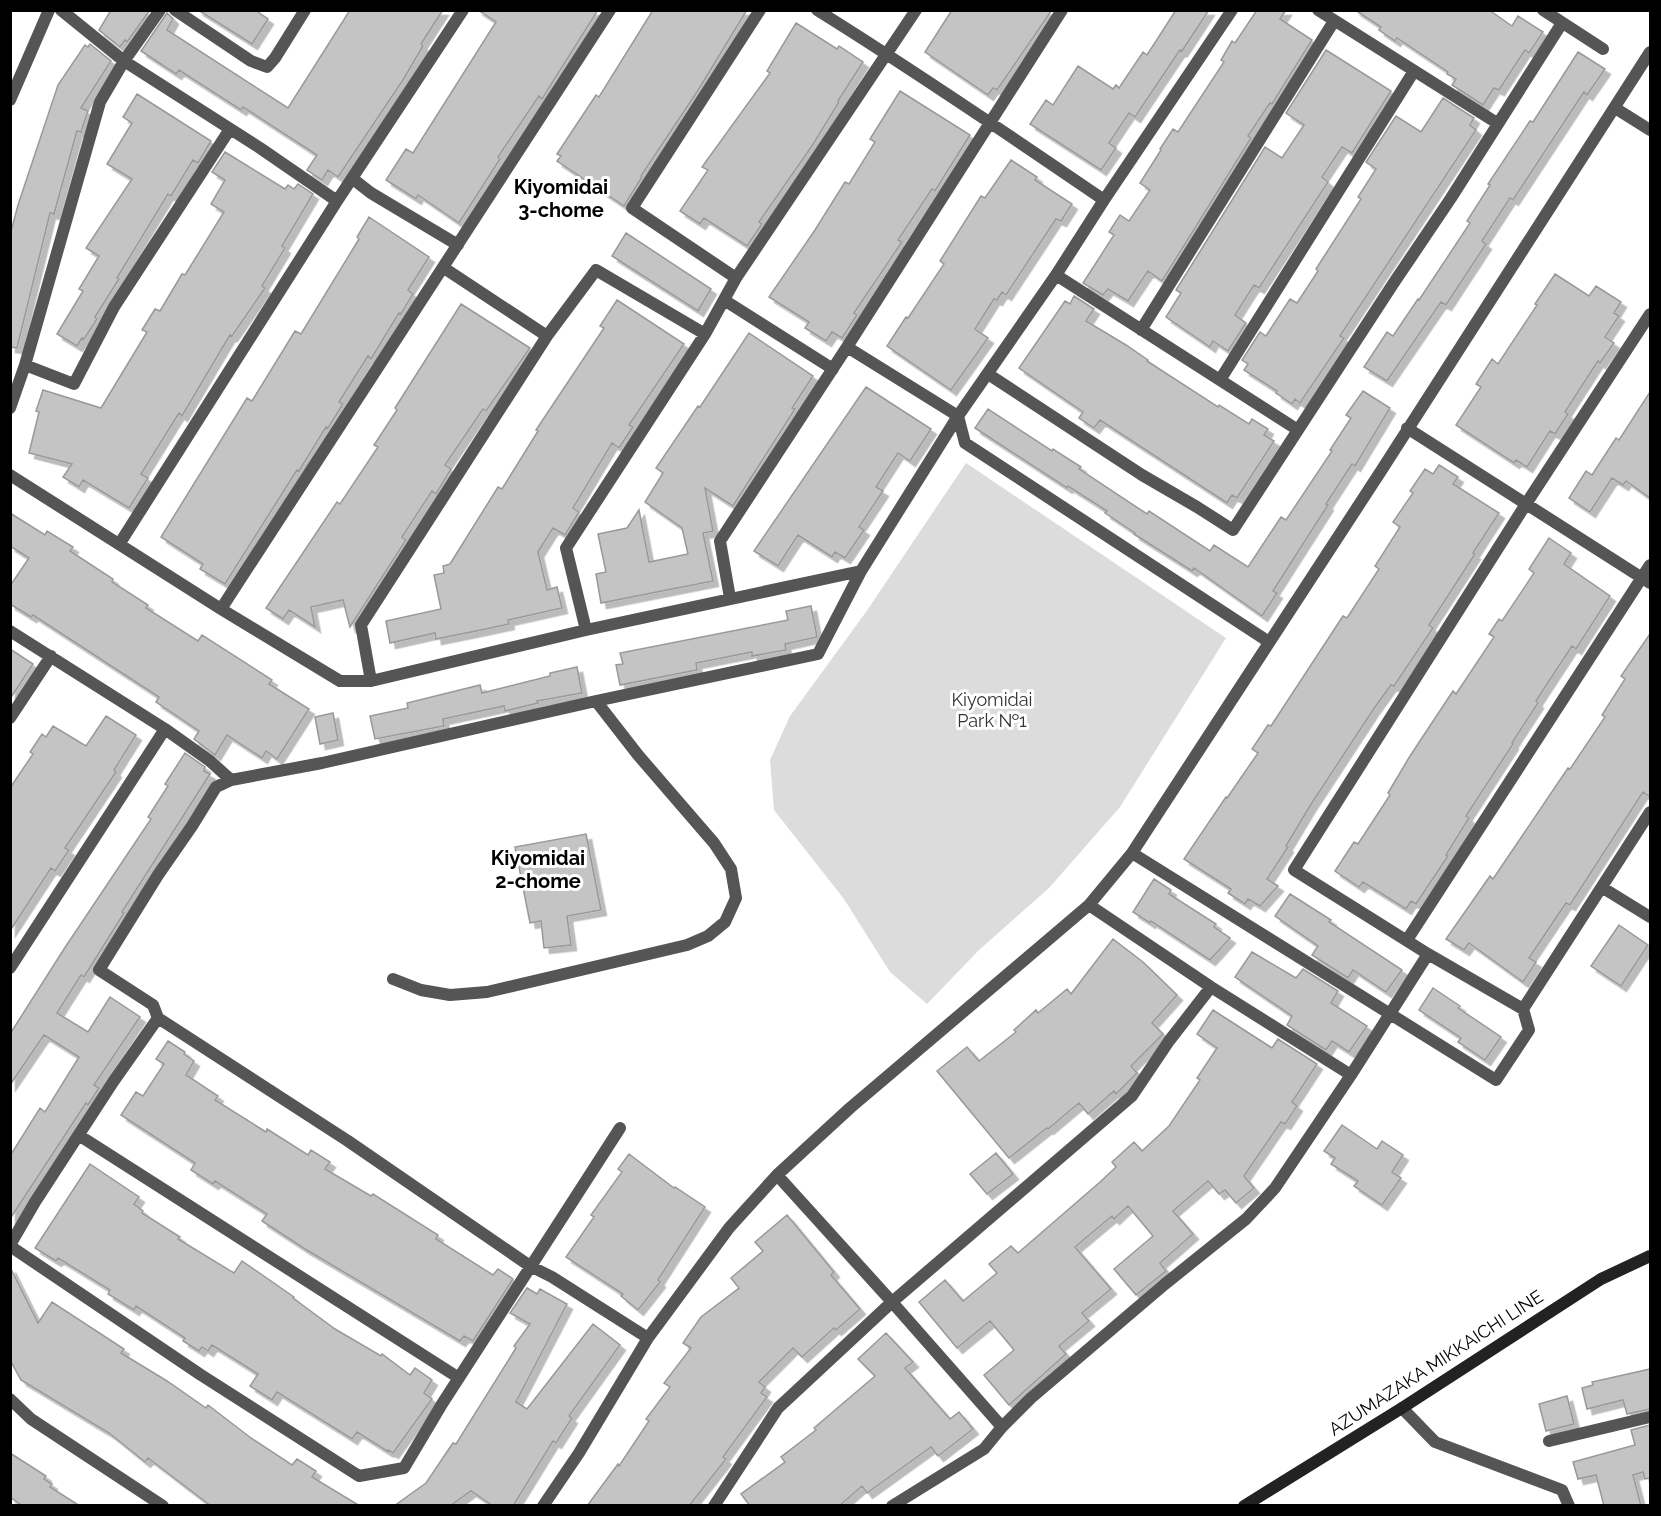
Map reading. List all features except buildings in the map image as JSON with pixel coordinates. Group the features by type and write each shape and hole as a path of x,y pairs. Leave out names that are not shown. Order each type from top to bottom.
{"main road":[{"name":"AZUMAZAKA MIKKAICHI LINE","path":"1244,1506 1402,1408 1601,1279 1650,1256"}],"street":[{"path":"10,100 49,10"},
{"path":"61,10 124,61 337,201"},
{"path":"10,408 25,365 100,102 124,61 160,10"},
{"path":"175,10 251,61 267,67 305,10"},
{"path":"120,543 337,201 463,10"},
{"path":"221,609 610,10"},
{"path":"736,278 632,208 760,10"},
{"path":"817,10 991,122 1104,200"},
{"path":"586,630 566,548 705,334 736,278 916,10"},
{"path":"730,598 720,541 833,369 1062,10"},
{"path":"648,1338 552,1277 530,1266 348,1141 159,1018 153,1005 99,970 216,787 231,780 322,763 818,654 861,571 958,416 1056,275 1232,10"},
{"path":"1318,10 1497,123"},
{"path":"1543,10 1603,49"},
{"path":"1141,330 1334,21"},
{"path":"988,374 1142,475 1233,530 1451,198 1562,23"},
{"path":"543,1506 579,1453 648,1338 729,1228 777,1175 850,1108 1089,905 1132,853 1650,52"},
{"path":"1220,380 1414,71"},
{"path":"1615,108 1650,130"},
{"path":"25,365 74,384 114,307 230,129"},
{"path":"353,179 371,193 458,245"},
{"path":"444,268 547,336"},
{"path":"371,681 361,625 547,336 596,270 705,334"},
{"path":"1056,275 1298,430"},
{"path":"724,300 833,369"},
{"path":"1132,853 1496,1080 1529,1030 1523,1009 1428,954 1294,870 1526,504 1650,314"},
{"path":"847,347 958,416 965,443 1269,642"},
{"path":"1407,428 1646,580"},
{"path":"10,475 221,609 340,681 371,681 586,630 861,571"},
{"path":"1407,940 1646,580 1650,565"},
{"path":"10,631 165,729 210,761 231,780"},
{"path":"10,718 51,656"},
{"path":"393,979 421,990 450,995 487,992 687,945 708,936 725,922 736,897 731,869 714,843 638,755 596,701"},
{"path":"10,968 165,729"},
{"path":"1523,1009 1650,812"},
{"path":"1603,888 1650,917"},
{"path":"1089,905 1211,987 1352,1075"},
{"path":"892,1506 984,1449 1002,1427 1049,1383 1165,1284 1246,1219 1275,1188 1352,1075 1428,954"},
{"path":"714,1506 778,1408 892,1302 1132,1096 1169,1041 1211,987"},
{"path":"159,1018 113,1082 35,1202 10,1246 201,1375 359,1476 404,1468 530,1266 621,1128"},
{"path":"80,1136 459,1378"},
{"path":"777,1175 1002,1427"},
{"path":"10,1399 31,1419 164,1506"},
{"path":"1402,1408 1436,1442 1563,1490 1569,1506"},
{"path":"1549,1441 1650,1417"}],"green space":[{"name":"Kiyomidai Park №1","path":"966,463 1226,638 1120,807 1049,888 979,950 927,1004 890,972 844,899 774,810 770,760 790,716 866,612"}],"district":[{"name":"Kiyomidai 3-chome","path":"561,198"},
{"name":"Kiyomidai 2-chome","path":"538,870"}]}
